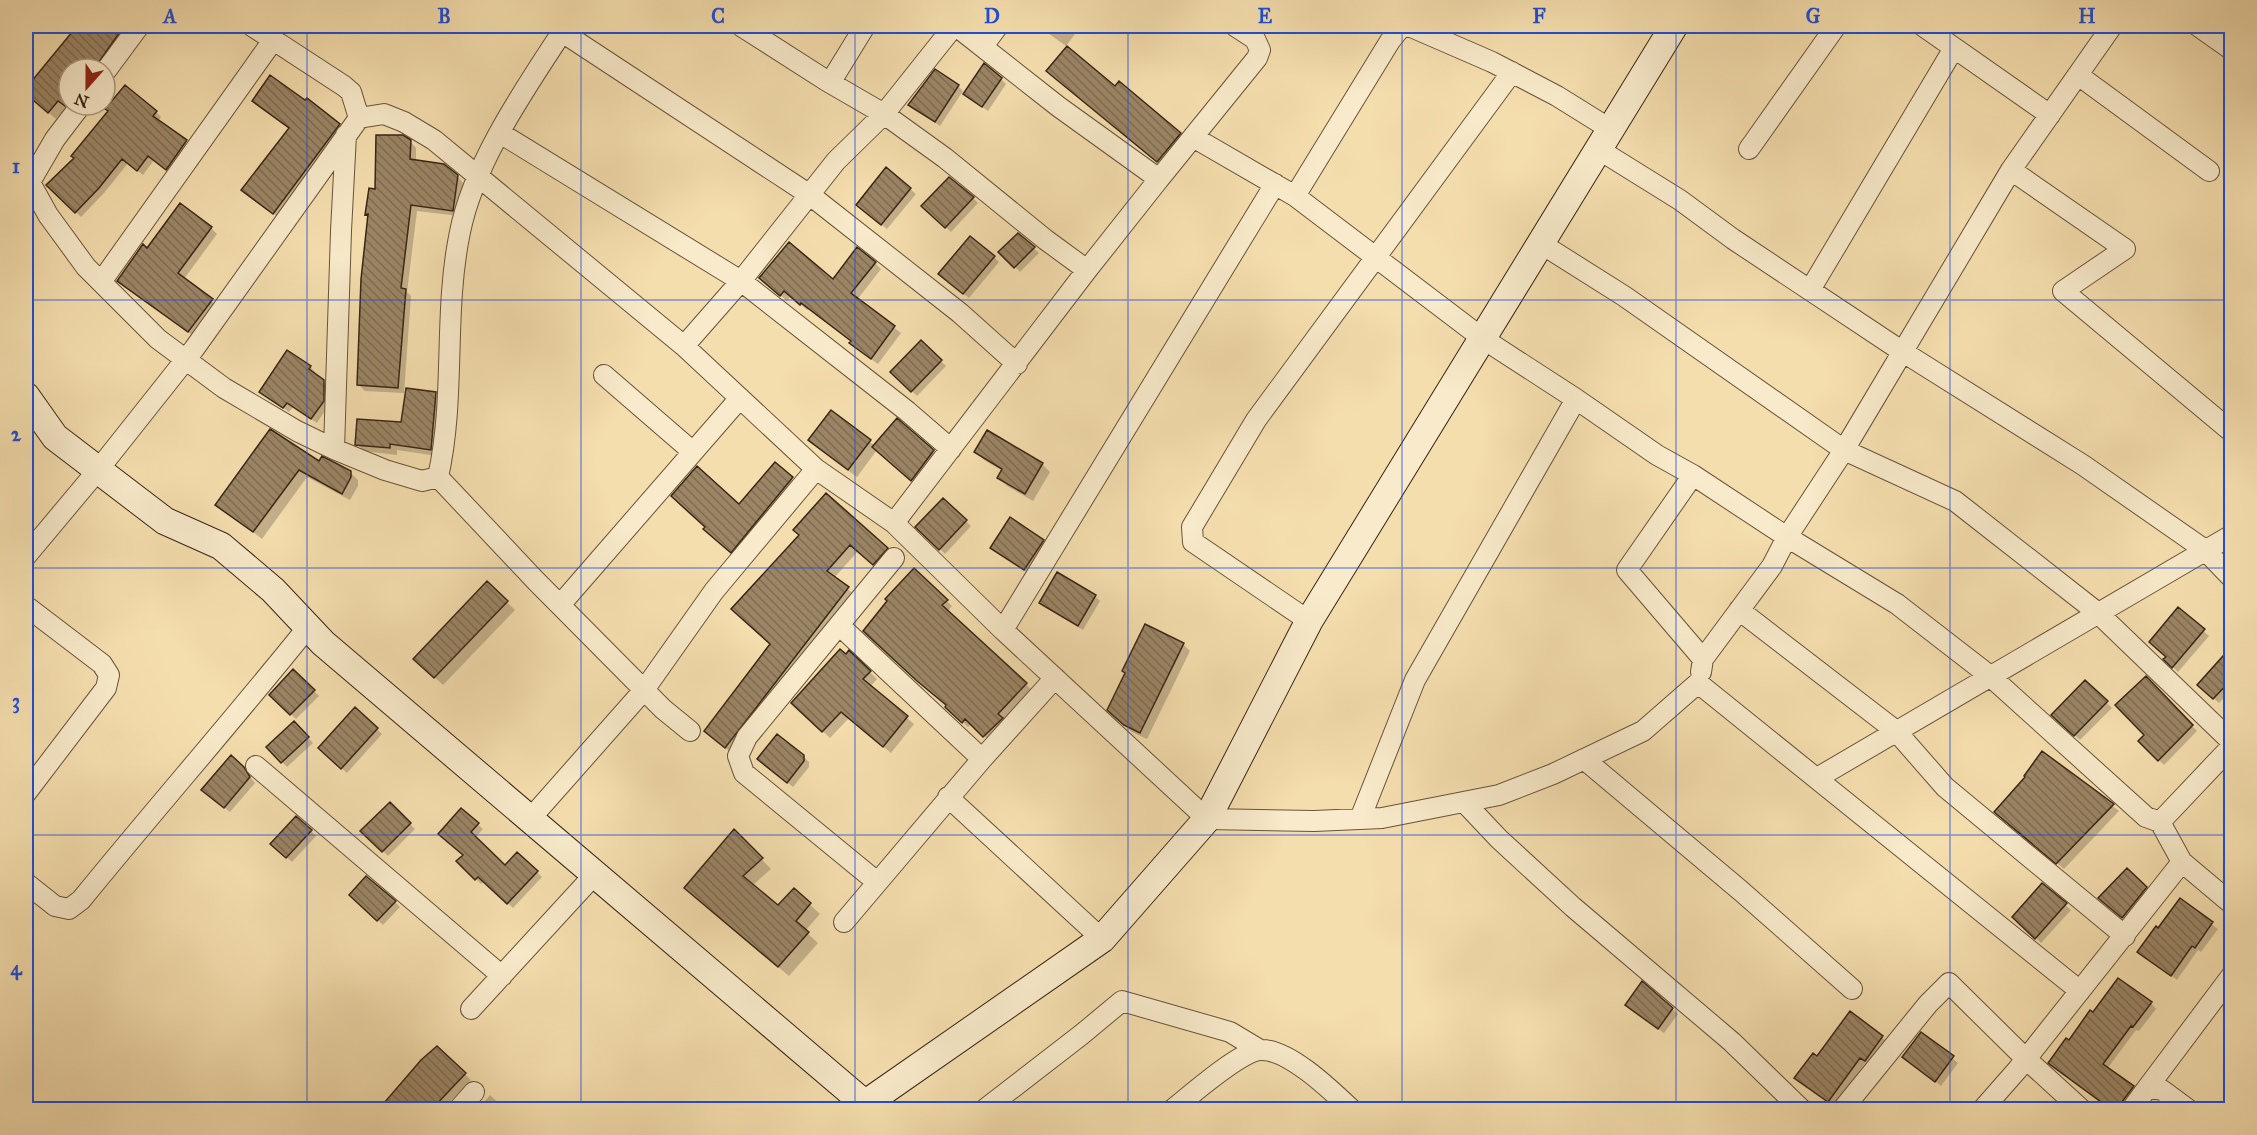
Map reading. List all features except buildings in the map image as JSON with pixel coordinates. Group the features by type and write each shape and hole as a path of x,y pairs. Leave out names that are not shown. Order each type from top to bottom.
{"street":[{"path":"116,57 139,26"},
{"path":"252,26 337,80 351,92 359,118"},
{"path":"741,26 830,83 884,114 945,158 1046,240 1087,270"},
{"path":"830,83 865,26"},
{"path":"684,346 741,281 836,161 884,114 955,26 1059,107 1159,179"},
{"path":"983,46 998,26"},
{"path":"894,523 1087,270 1257,58 1260,50 1255,39 1235,26"},
{"path":"1295,196 1390,41 1402,26"},
{"path":"1409,26 1512,72 1557,96 1604,139 1680,200 1810,290 2083,465 2205,550 2232,578"},
{"path":"26,396 55,437 165,521 221,546 273,590 323,643 595,874 862,1107 1102,939 1207,819 1309,621 1671,26"},
{"path":"1749,149 1836,26"},
{"path":"1923,26 2050,115"},
{"path":"26,556 186,359 359,118 372,114 384,114 404,122 434,140 477,174 684,346 816,469 894,523 1003,630 1207,819 1314,821 1382,818 1499,795 1553,774 1643,731 1698,683 1703,659 1772,566 1787,537 1844,450 2011,170 2112,26"},
{"path":"2198,26 2232,50"},
{"path":"438,477 443,457 447,412 451,292 460,231 477,174 564,29 810,195 960,313 1017,364"},
{"path":"101,282 274,39"},
{"path":"1810,290 1954,48"},
{"path":"1309,621 1193,542 1192,527 1256,420 1512,72"},
{"path":"2078,75 2209,171"},
{"path":"72,117 28,178 48,215 64,238 101,282 158,339 224,388 297,431 386,470 422,481 438,477"},
{"path":"500,133 741,281 881,390 951,449"},
{"path":"334,449 340,231 346,135"},
{"path":"1193,137 1295,196 1482,338 1657,455 1693,474 1787,537 1897,604 1990,676 2146,817 2160,822 2182,862 2232,904"},
{"path":"2011,170 2125,249 2063,291 2232,432"},
{"path":"1003,630 1275,184"},
{"path":"1540,243 1634,303 1844,450 1954,501 2098,613 2232,744 2160,822"},
{"path":"604,375 693,452"},
{"path":"560,605 740,398"},
{"path":"1360,819 1415,680 1576,399"},
{"path":"530,819 644,690 714,591 816,469"},
{"path":"1693,474 1627,570 1703,659"},
{"path":"438,477 644,690 690,731"},
{"path":"1817,778 2232,535"},
{"path":"877,882 744,773 738,756 747,737 894,558"},
{"path":"26,606 102,664 109,675 106,688 26,793"},
{"path":"1739,610 1896,731 1945,787 2125,936"},
{"path":"839,625 982,759"},
{"path":"26,883 55,906 69,909 81,900 308,627"},
{"path":"844,922 948,797 1055,678"},
{"path":"1698,683 2080,991"},
{"path":"1584,759 1741,891 1852,989"},
{"path":"256,766 501,975"},
{"path":"948,797 1102,939"},
{"path":"1465,803 1499,839 1573,907 1732,1042 1802,1110"},
{"path":"1982,1110 2026,1059 2182,862"},
{"path":"471,1009 595,874"},
{"path":"2131,1110 2232,975"},
{"path":"1842,1110 1928,1004 1949,983 2082,1110"},
{"path":"984,1110 1122,1001 1230,1032 1260,1050 1283,1055 1325,1084 1352,1110"},
{"path":"1172,1110 1236,1060 1260,1050"},
{"path":"2148,1087 2162,1090 2188,1110"},
{"path":"458,1110 474,1092"}]}
